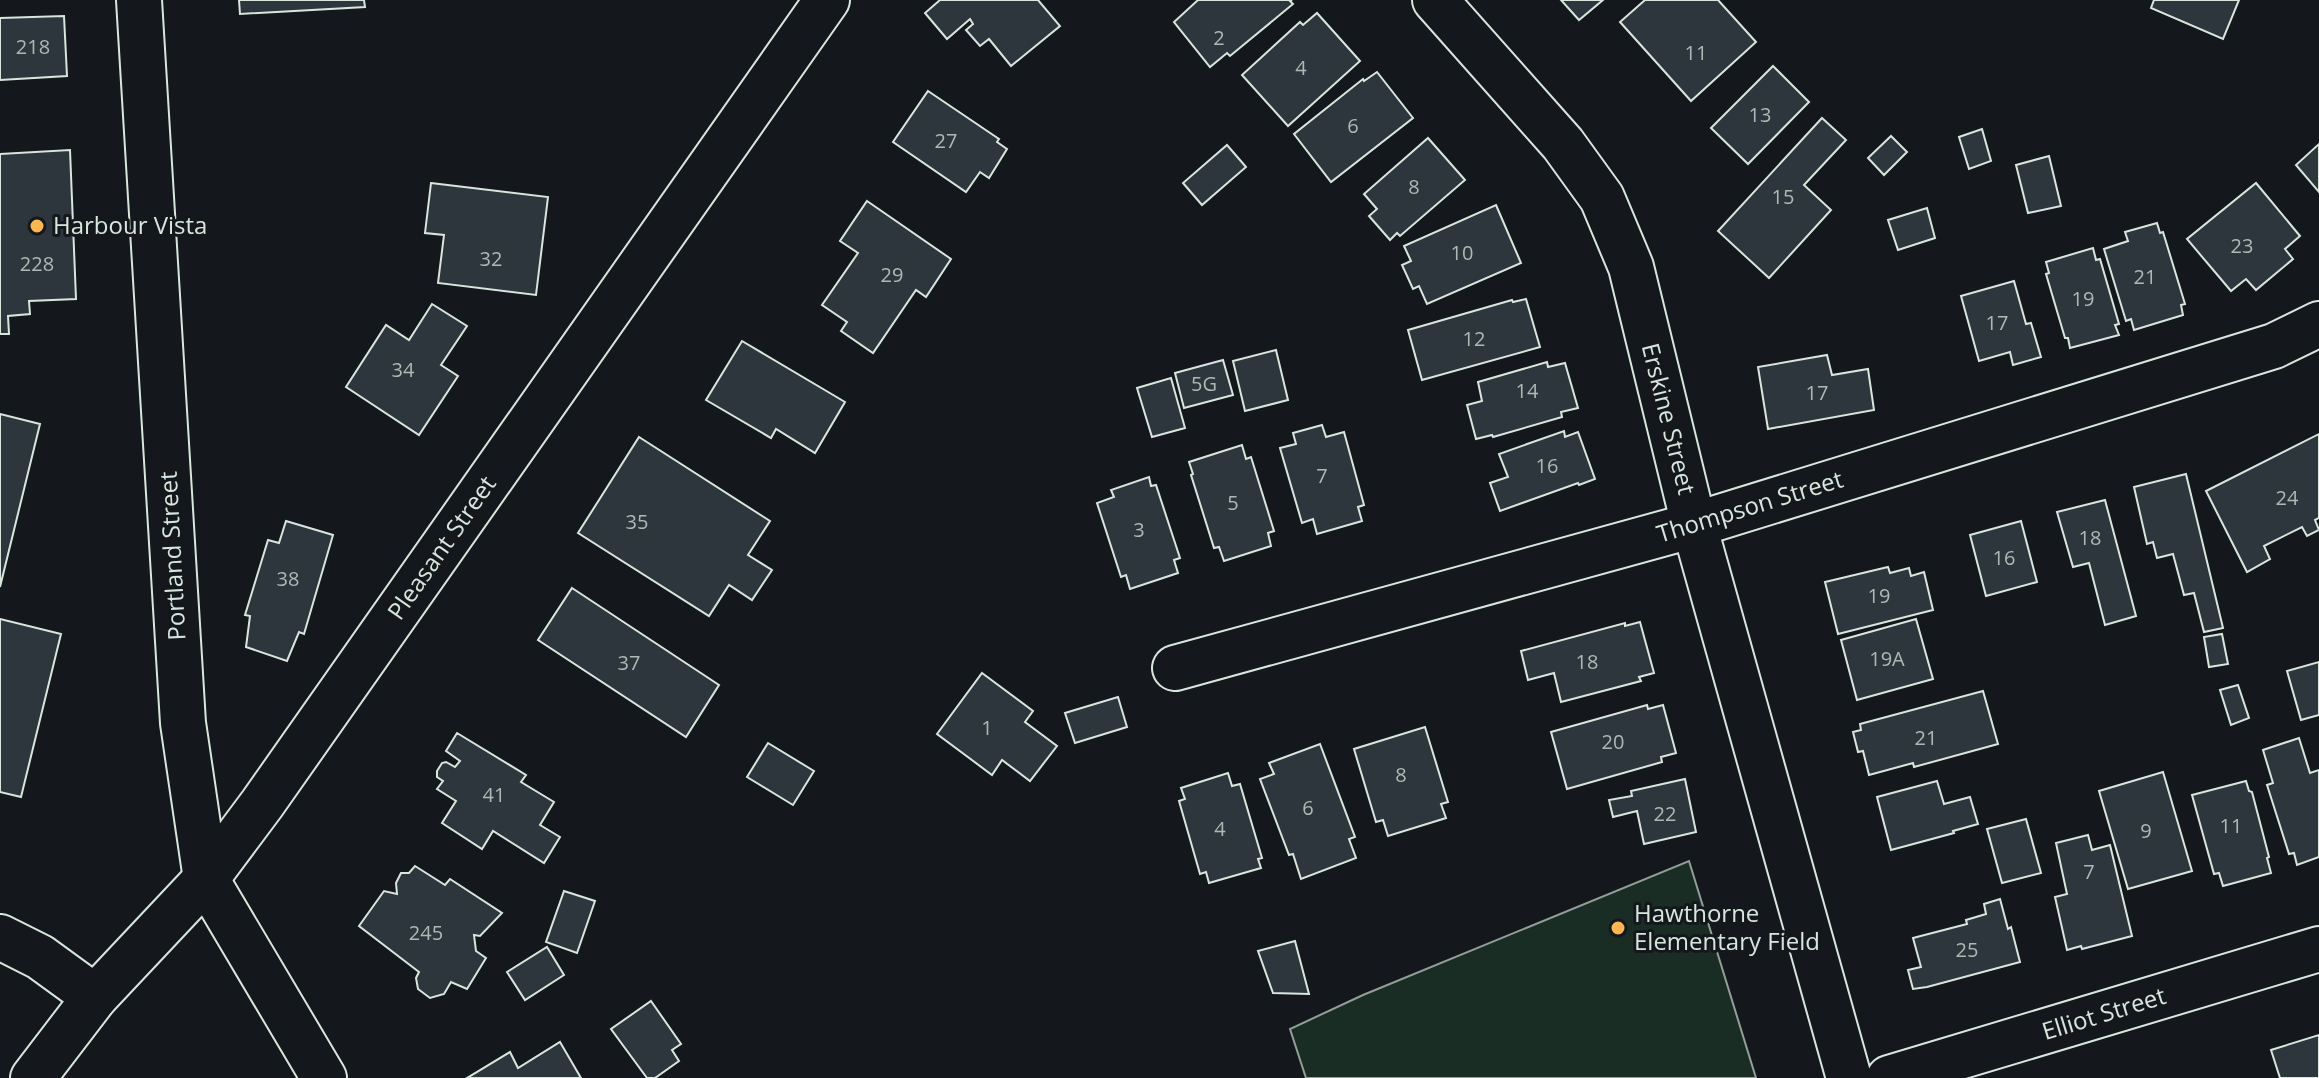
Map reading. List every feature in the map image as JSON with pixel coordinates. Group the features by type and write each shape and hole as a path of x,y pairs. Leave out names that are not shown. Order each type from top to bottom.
{"street":[{"name":"Portland Street","path":"139,0 183,723 206,879 324,1078"},
{"name":"Pleasant Street","path":"33,1078 95,997 206,879 286,770 827,0"},
{"name":"Erskine Street","path":"1435,0 1563,144 1602,198 1631,267 1694,525 1849,1078"},
{"name":"Thompson Street","path":"1175,668 1694,525 2274,346 2319,324"},
{"path":"0,937 40,957 95,997"},
{"name":"Elliot Street","path":"1889,1078 2319,949"}],"green space":[{"name":"Hawthorne Elementary Field","path":"1689,861 1756,1078 1306,1078 1290,1029 1363,995"}],"building":[{"path":"239,0 364,0 365,7 240,14"},
{"path":"940,0 1038,0 1060,26 1011,66 989,39 980,46 966,30 973,24 970,19 947,39 925,13"},
{"path":"1198,0 1292,0 1293,4 1230,56 1227,53 1210,67 1174,22"},
{"path":"1561,0 1603,0 1579,20"},
{"path":"1645,0 1718,0 1756,42 1691,101 1620,22"},
{"path":"2154,0 2239,0 2223,39 2151,8"},
{"path":"1317,13 1360,61 1288,126 1242,75 1300,22 1303,25"},
{"path":"64,16 67,76 0,80 0,18"},
{"path":"1773,66 1809,102 1748,164 1711,128"},
{"path":"1377,72 1413,118 1331,182 1294,134 1363,79"},
{"path":"928,91 999,139 997,142 1007,149 989,178 980,172 966,192 893,142"},
{"path":"1822,118 1846,140 1804,185 1831,210 1769,278 1718,231"},
{"path":"1982,129 1991,161 1969,169 1959,137"},
{"path":"1891,136 1907,152 1884,175 1868,158"},
{"path":"1428,138 1465,180 1400,236 1397,233 1390,240 1369,216 1377,209 1364,194"},
{"path":"2319,144 2319,192 2296,165"},
{"path":"1227,145 1246,167 1202,205 1183,183"},
{"name":"Harbour Vista","path":"70,150 76,299 29,301 30,314 8,316 9,334 0,334 0,154"},
{"path":"2049,156 2061,206 2028,213 2016,165"},
{"path":"431,183 548,197 536,295 438,283 444,235 425,233"},
{"path":"2256,183 2300,236 2285,249 2293,259 2256,290 2246,279 2231,291 2187,239"},
{"path":"867,201 951,259 926,297 916,290 873,353 841,331 847,322 822,305 858,253 840,241"},
{"path":"1496,205 1521,263 1427,304 1419,286 1413,289 1402,265 1411,261 1404,246"},
{"path":"1927,208 1935,238 1898,250 1888,220"},
{"path":"2157,223 2160,233 2163,232 2185,304 2181,305 2183,315 2134,330 2131,319 2126,321 2104,249 2128,241 2125,232"},
{"path":"2093,248 2096,260 2100,259 2119,324 2115,325 2119,335 2070,348 2046,274 2049,273 2046,262"},
{"path":"2014,281 2026,324 2031,323 2041,357 2013,365 2010,352 1979,361 1961,296"},
{"path":"1526,299 1540,347 1422,380 1408,330 1512,300"},
{"path":"432,304 467,326 441,365 458,376 419,435 346,387 386,325 409,340"},
{"path":"742,341 845,402 815,453 776,429 771,438 706,400"},
{"path":"1276,350 1288,400 1245,411 1233,361"},
{"path":"1827,355 1832,375 1868,369 1874,410 1768,429 1758,367"},
{"path":"1223,360 1233,395 1184,408 1175,373"},
{"path":"1547,362 1548,367 1565,363 1578,408 1561,412 1562,417 1476,439 1467,405 1482,401 1478,382"},
{"path":"1171,378 1185,428 1152,437 1137,388"},
{"path":"0,414 40,424 0,587"},
{"path":"1322,425 1326,437 1344,432 1364,505 1358,507 1362,521 1317,534 1313,519 1302,523 1280,448 1296,444 1293,433"},
{"path":"1564,431 1565,437 1578,432 1595,479 1500,511 1490,483 1508,477 1499,454"},
{"path":"2319,434 2319,518 2315,520 2319,530 2307,536 2302,527 2264,546 2270,559 2247,572 2206,491"},
{"path":"639,437 770,521 748,555 772,570 752,600 729,585 709,616 578,533"},
{"path":"1242,445 1246,459 1251,457 1274,531 1268,533 1271,546 1224,561 1219,547 1214,548 1189,462"},
{"path":"2186,474 2223,628 2204,632 2194,593 2184,595 2173,554 2157,558 2153,542 2147,544 2134,487"},
{"path":"1149,477 1151,486 1156,485 1180,558 1174,560 1178,573 1130,589 1126,575 1121,577 1097,503 1114,497 1111,490"},
{"path":"2105,500 2136,616 2105,625 2089,563 2073,567 2057,512"},
{"path":"286,521 333,535 304,634 299,632 287,661 246,647 250,616 245,615 268,540 279,543"},
{"path":"2021,521 2037,582 1986,596 1970,535"},
{"path":"1888,567 1890,573 1909,568 1911,576 1924,572 1933,610 1838,634 1825,582"},
{"path":"572,588 719,685 686,737 538,640"},
{"path":"0,619 61,634 21,797 0,792"},
{"path":"1916,619 1933,679 1857,700 1841,640"},
{"path":"1640,622 1654,673 1639,677 1641,681 1561,702 1554,673 1528,680 1521,651 1625,623 1625,626"},
{"path":"2222,634 2228,664 2209,667 2204,637"},
{"path":"2319,662 2319,715 2301,720 2287,671"},
{"path":"982,673 1033,711 1025,722 1057,746 1030,781 1002,760 992,775 937,734"},
{"path":"2238,685 2249,718 2231,725 2220,690"},
{"path":"1983,691 1998,744 1914,767 1913,763 1869,775 1863,751 1858,752 1853,732 1861,730 1860,724"},
{"path":"1118,697 1127,727 1075,743 1065,713"},
{"path":"1647,705 1648,709 1663,705 1676,753 1661,757 1662,762 1567,789 1551,732"},
{"path":"1425,727 1448,802 1441,804 1446,818 1388,836 1383,820 1376,822 1354,749"},
{"path":"457,733 526,775 521,782 554,802 540,825 560,837 544,863 493,831 482,849 442,823 456,801 437,789 443,781 437,777 437,771 442,763 455,767 460,761 446,751"},
{"path":"2299,738 2310,773 2319,770 2319,857 2297,865 2294,853 2289,854 2267,785 2273,783 2263,750"},
{"path":"768,743 814,771 793,805 747,777"},
{"path":"1320,744 1355,837 1349,839 1356,858 1301,879 1260,779 1274,774 1269,763"},
{"path":"2163,772 2192,871 2128,889 2099,791"},
{"path":"1228,773 1232,786 1240,784 1262,858 1258,859 1261,868 1209,883 1206,872 1200,874 1179,801 1185,799 1181,788"},
{"path":"1685,779 1696,832 1644,844 1637,811 1613,817 1609,800 1632,796 1631,791"},
{"path":"1937,781 1944,804 1970,797 1978,824 1891,850 1877,797"},
{"path":"2246,781 2252,792 2271,873 2223,886 2219,873 2214,874 2192,795"},
{"path":"2026,819 2041,873 2002,883 1987,829"},
{"path":"2088,835 2092,850 2110,845 2132,936 2067,950 2055,897 2067,894 2056,843"},
{"path":"415,866 445,885 450,879 502,913 480,936 474,935 476,951 486,958 467,989 451,982 444,994 430,998 418,989 416,978 419,972 359,926 384,891 397,894 396,883 401,873 409,873"},
{"path":"564,891 595,901 577,953 546,942"},
{"path":"2000,899 2020,962 1913,989 1908,970 1921,967 1913,938 1967,924 1966,920 1986,914 1984,904"},
{"path":"1295,941 1309,994 1273,993 1258,951"},
{"path":"547,947 564,975 525,1000 507,972"},
{"path":"651,1001 681,1044 672,1050 679,1061 655,1078 647,1078 611,1029"},
{"path":"2319,1035 2319,1078 2280,1078 2271,1050"},
{"path":"560,1042 581,1078 467,1078 510,1052 518,1068"}],"place":[{"name":"Harbour Vista","path":"37,226"},
{"name":"Hawthorne Elementary Field","path":"1618,928"}]}
